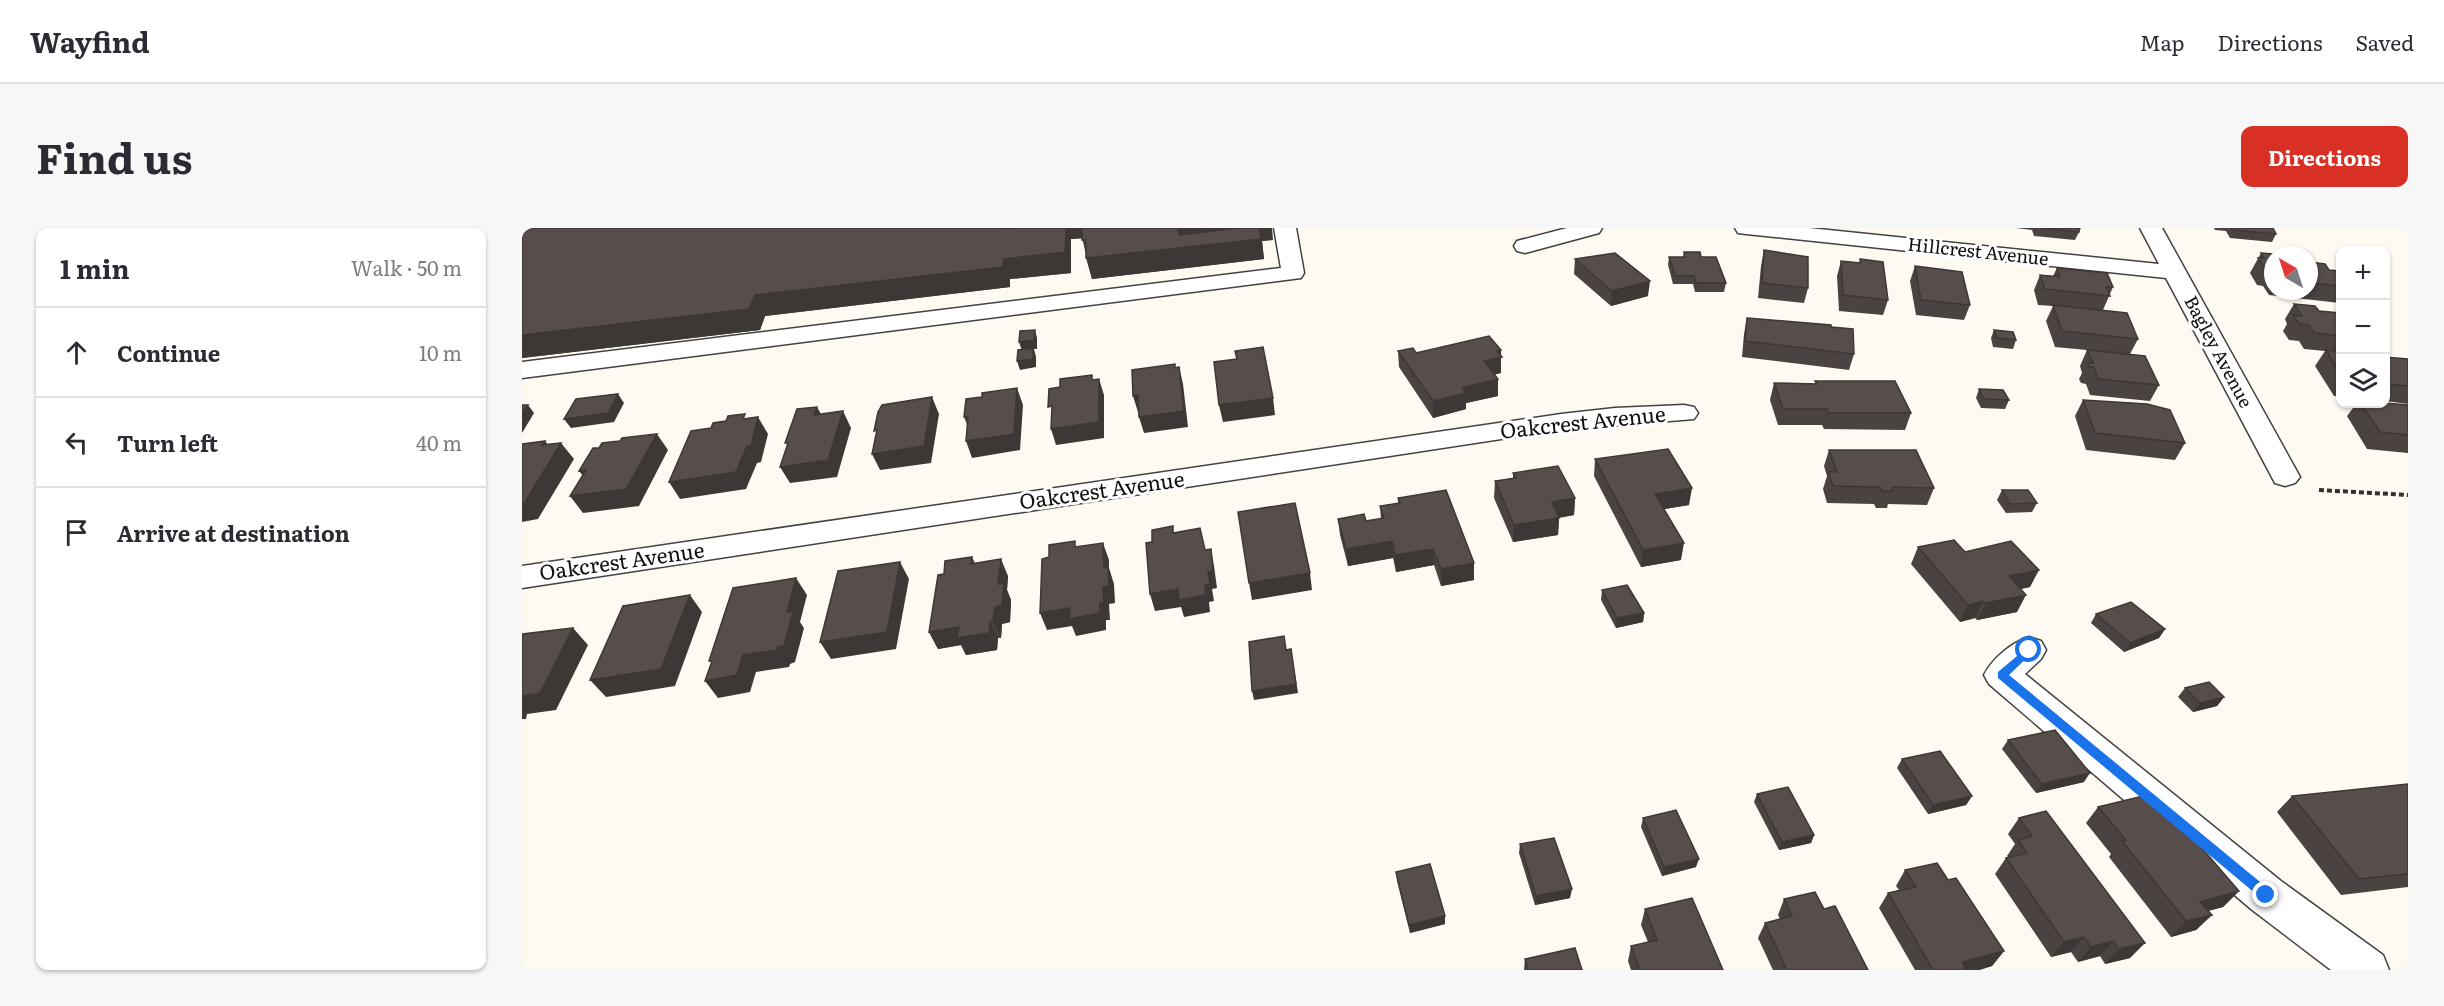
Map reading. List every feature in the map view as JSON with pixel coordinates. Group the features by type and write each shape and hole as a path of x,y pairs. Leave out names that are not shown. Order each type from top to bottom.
{"street":[{"path":"522,370 1293,273 1285,228"},
{"path":"1525,246 1591,228"},
{"name":"Hillcrest Avenue","path":"1746,228 2174,272"},
{"name":"Bagley Avenue","path":"2151,228 2285,477"},
{"name":"Oakcrest Avenue","path":"522,577 1561,422 1615,416 1684,413"},
{"path":"2029,650 2002,675 2266,895 2367,970"}],"path":[{"path":"2285,477 2319,490 2408,495"}],"building":[{"path":"522,228 1066,228 1065,252 1004,259 1003,267 755,295 749,309 522,335"},
{"path":"1082,228 1196,228 1178,230 1179,235 1259,228 1261,239 1086,258 1086,240 1082,240"},
{"path":"2041,228 2078,228 2079,232"},
{"path":"2233,228 2273,228 2276,234 2234,230"},
{"path":"1764,250 1808,257 1808,288 1762,283"},
{"path":"1684,252 1700,252 1701,257 1716,257 1726,283 1696,283 1694,276 1675,276 1669,257 1685,257"},
{"path":"1615,253 1650,281 1612,291 1575,259"},
{"path":"2258,258 2264,258 2264,267"},
{"path":"1860,259 1883,262 1888,300 1843,295 1841,261 1861,263"},
{"path":"2318,263 2325,264 2329,270 2336,271 2336,286 2318,284"},
{"path":"1915,266 1962,272 1970,305 1921,300"},
{"path":"2057,268 2107,273 2113,287 2106,287 2110,296 2045,289 2040,275 2060,277"},
{"path":"2294,304 2315,306 2319,311 2336,313 2336,336 2314,333 2309,325 2299,324 2293,315 2302,316"},
{"path":"2053,305 2127,313 2138,339 2062,331"},
{"path":"1747,318 1853,329 1854,354 1745,341"},
{"path":"1035,330 1034,340 1019,342 1020,331"},
{"path":"1994,330 2013,332 2016,340 1997,338"},
{"path":"1489,336 1501,350 1497,351 1502,357 1484,361 1498,379 1462,388 1466,393 1433,401 1398,351 1413,348 1416,353"},
{"path":"1263,347 1273,398 1219,405 1214,362 1237,359 1235,351"},
{"path":"1033,348 1033,359 1017,361 1018,350"},
{"path":"2087,350 2145,356 2159,385 2098,379 2094,367 2089,367 2087,363 2093,363"},
{"path":"2326,350 2336,351 2336,366"},
{"path":"2390,357 2408,359 2408,386 2390,384"},
{"path":"1175,364 1175,368 1179,367 1184,411 1139,417 1138,395 1133,396 1132,370"},
{"path":"1092,375 1092,380 1099,379 1099,422 1051,429 1052,406 1048,407 1049,389 1060,387 1060,379"},
{"path":"1815,381 1895,381 1911,413 1828,413 1827,409 1783,409 1774,383 1817,384"},
{"path":"1017,388 1014,434 966,441 968,417 964,417 966,399 982,397 982,393"},
{"path":"1979,389 2003,390 2009,400 1984,399"},
{"path":"618,394 608,413 564,419 576,399"},
{"path":"932,397 924,446 872,454 877,430 874,431 882,405"},
{"path":"2083,400 2147,404 2170,410 2185,443 2095,433"},
{"path":"2390,403 2408,405 2408,435 2380,432 2364,408 2390,408"},
{"path":"522,405 528,405 522,413"},
{"path":"817,407 814,415 843,411 828,460 780,467 788,443 785,443 797,409"},
{"path":"745,414 743,419 758,417 751,446 747,446 736,472 669,482 691,431 711,428 713,423 726,421 728,416"},
{"path":"657,434 626,489 570,496 586,470 579,471 593,448 599,448 602,443 620,441 622,438"},
{"path":"545,441 542,445 561,443 525,502 522,503 522,444"},
{"path":"1668,449 1692,488 1655,494 1684,543 1643,550 1595,459"},
{"path":"1829,450 1916,450 1934,488 1892,487 1893,491 1882,491 1880,487 1833,486 1828,472 1837,472"},
{"path":"1558,466 1575,498 1552,502 1559,518 1514,525 1495,481 1516,478 1513,473"},
{"path":"1446,490 1474,563 1441,569 1433,549 1395,555 1392,541 1346,549 1338,519 1364,514 1366,521 1384,518 1380,506 1400,503 1398,498"},
{"path":"2002,490 2028,490 2037,503 2010,504"},
{"path":"1295,503 1310,573 1249,583 1238,512"},
{"path":"1173,526 1173,533 1200,528 1205,550 1211,549 1213,571 1208,572 1210,584 1205,585 1206,595 1179,600 1178,589 1150,594 1146,543 1152,542 1152,530"},
{"path":"1954,540 1965,552 2011,541 2039,570 2009,576 2026,595 1968,605 1918,547"},
{"path":"1075,541 1075,547 1103,543 1104,568 1108,567 1109,586 1103,587 1104,603 1100,603 1100,613 1069,619 1070,608 1040,613 1042,559 1049,557 1049,545"},
{"path":"972,557 971,564 1001,559 998,584 1004,583 1002,605 995,607 989,633 957,638 959,627 929,632 938,575 944,574 945,561"},
{"path":"900,562 887,632 820,642 838,571"},
{"path":"796,578 787,612 793,611 784,646 778,647 777,650 743,655 737,675 705,681 712,661 709,661 733,588"},
{"path":"1627,585 1644,613 1617,618 1602,590"},
{"path":"690,595 661,669 590,680 623,606"},
{"path":"2131,602 2165,629 2130,643 2096,614"},
{"path":"573,628 540,693 522,696 522,634"},
{"path":"1284,636 1286,650 1291,649 1296,684 1252,691 1249,642"},
{"path":"2209,682 2224,697 2200,703 2185,688"},
{"path":"2055,730 2090,773 2042,784 2008,740"},
{"path":"1940,751 1972,796 1933,805 1902,759"},
{"path":"2408,784 2408,874 2359,879 2292,796"},
{"path":"1788,787 1814,835 1782,842 1757,794"},
{"path":"2151,794 2179,826 2183,826 2239,891 2200,902 2212,915 2186,921 2122,841 2126,840 2098,807"},
{"path":"1676,810 1699,859 1664,867 1643,818"},
{"path":"2046,811 2145,943 2119,949 2113,941 2091,947 2084,937 2064,942 2006,858 2027,853 2018,840 2032,836 2019,818"},
{"path":"1554,838 1572,889 1536,896 1520,844"},
{"path":"1937,863 1948,880 1956,878 2004,951 1962,962 1966,970 1933,970 1888,893 1916,887 1905,870"},
{"path":"1430,864 1445,916 1409,925 1396,872"},
{"path":"1815,892 1824,909 1835,906 1868,970 1787,970 1765,923 1792,916 1784,899"},
{"path":"1692,898 1723,970 1640,970 1631,946 1657,940 1645,909"},
{"path":"1575,948 1582,970 1528,970 1525,959"}],"route":[{"path":"2029,650 2002,675 2082,739 2266,895"}]}
